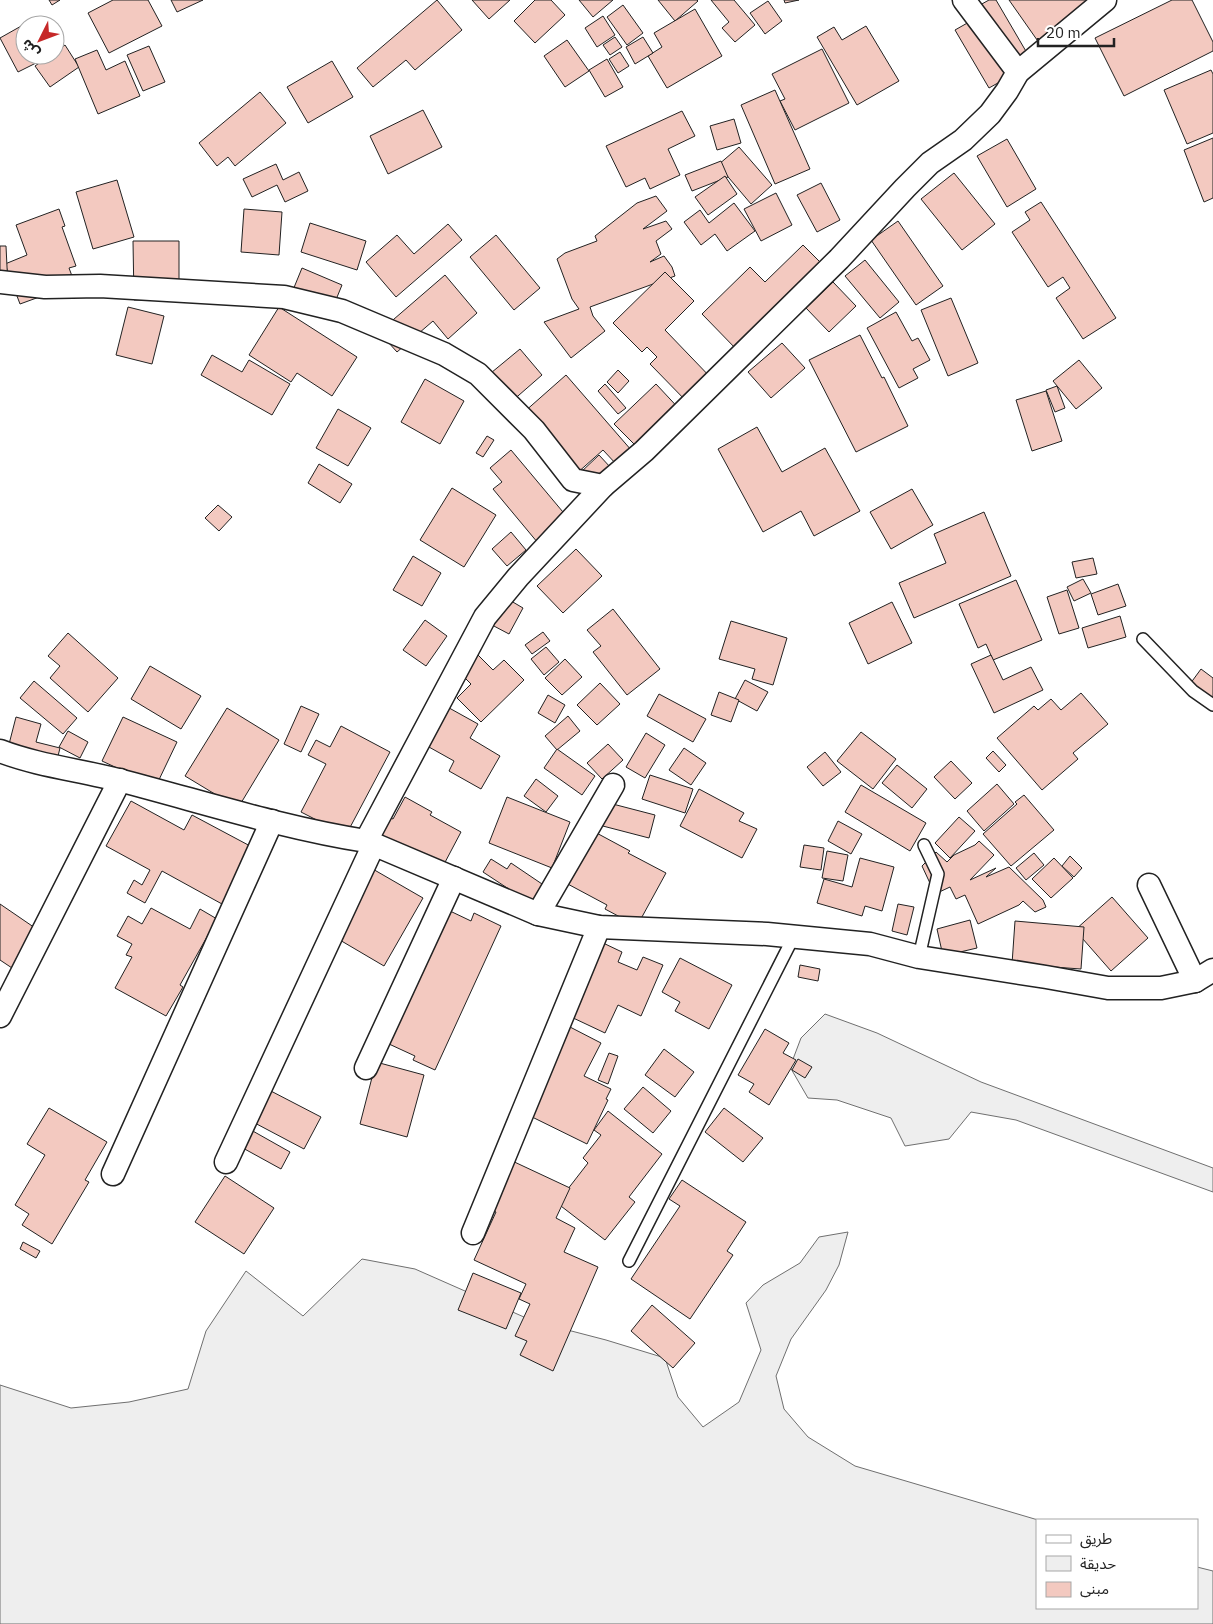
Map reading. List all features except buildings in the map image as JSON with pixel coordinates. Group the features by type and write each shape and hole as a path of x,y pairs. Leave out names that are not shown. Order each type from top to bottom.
{"street":[{"path":"964,0 1018,72"},
{"path":"226,1162 370,842 485,617 518,577 603,486 644,451 818,280 930,163 964,140 990,114 1018,72 1105,0"},
{"path":"0,282 45,287 100,286 284,297 342,311 444,354 478,374 534,430 573,480 603,486"},
{"path":"0,751 23,760 120,780 272,821 370,842 538,914 599,927 794,936 870,944 919,957 1108,988 1161,988 1204,976 1150,885"},
{"path":"0,1016 120,780"},
{"path":"538,914 613,785"},
{"path":"113,1174 272,821"},
{"path":"366,1068 454,878"},
{"path":"473,1233 599,927"}],"lane":[{"path":"1143,639 1193,691 1213,705"},
{"path":"919,957 938,874 924,845"},
{"path":"629,1261 794,936"}],"green space":[{"path":"825,1014 877,1033 981,1082 1213,1168 1213,1192 1016,1120 971,1112 949,1139 905,1146 891,1118 837,1100 808,1098 790,1067 801,1038"},
{"path":"848,1232 839,1265 826,1290 791,1339 776,1376 784,1409 808,1437 855,1466 1036,1519 1036,1609 1198,1609 1198,1567 1213,1571 1213,1624 0,1624 0,1385 71,1408 129,1402 188,1389 206,1331 246,1271 303,1316 362,1259 415,1269 533,1321 665,1358 678,1397 703,1427 739,1402 761,1350 746,1303 763,1285 800,1263 819,1237"}]}
